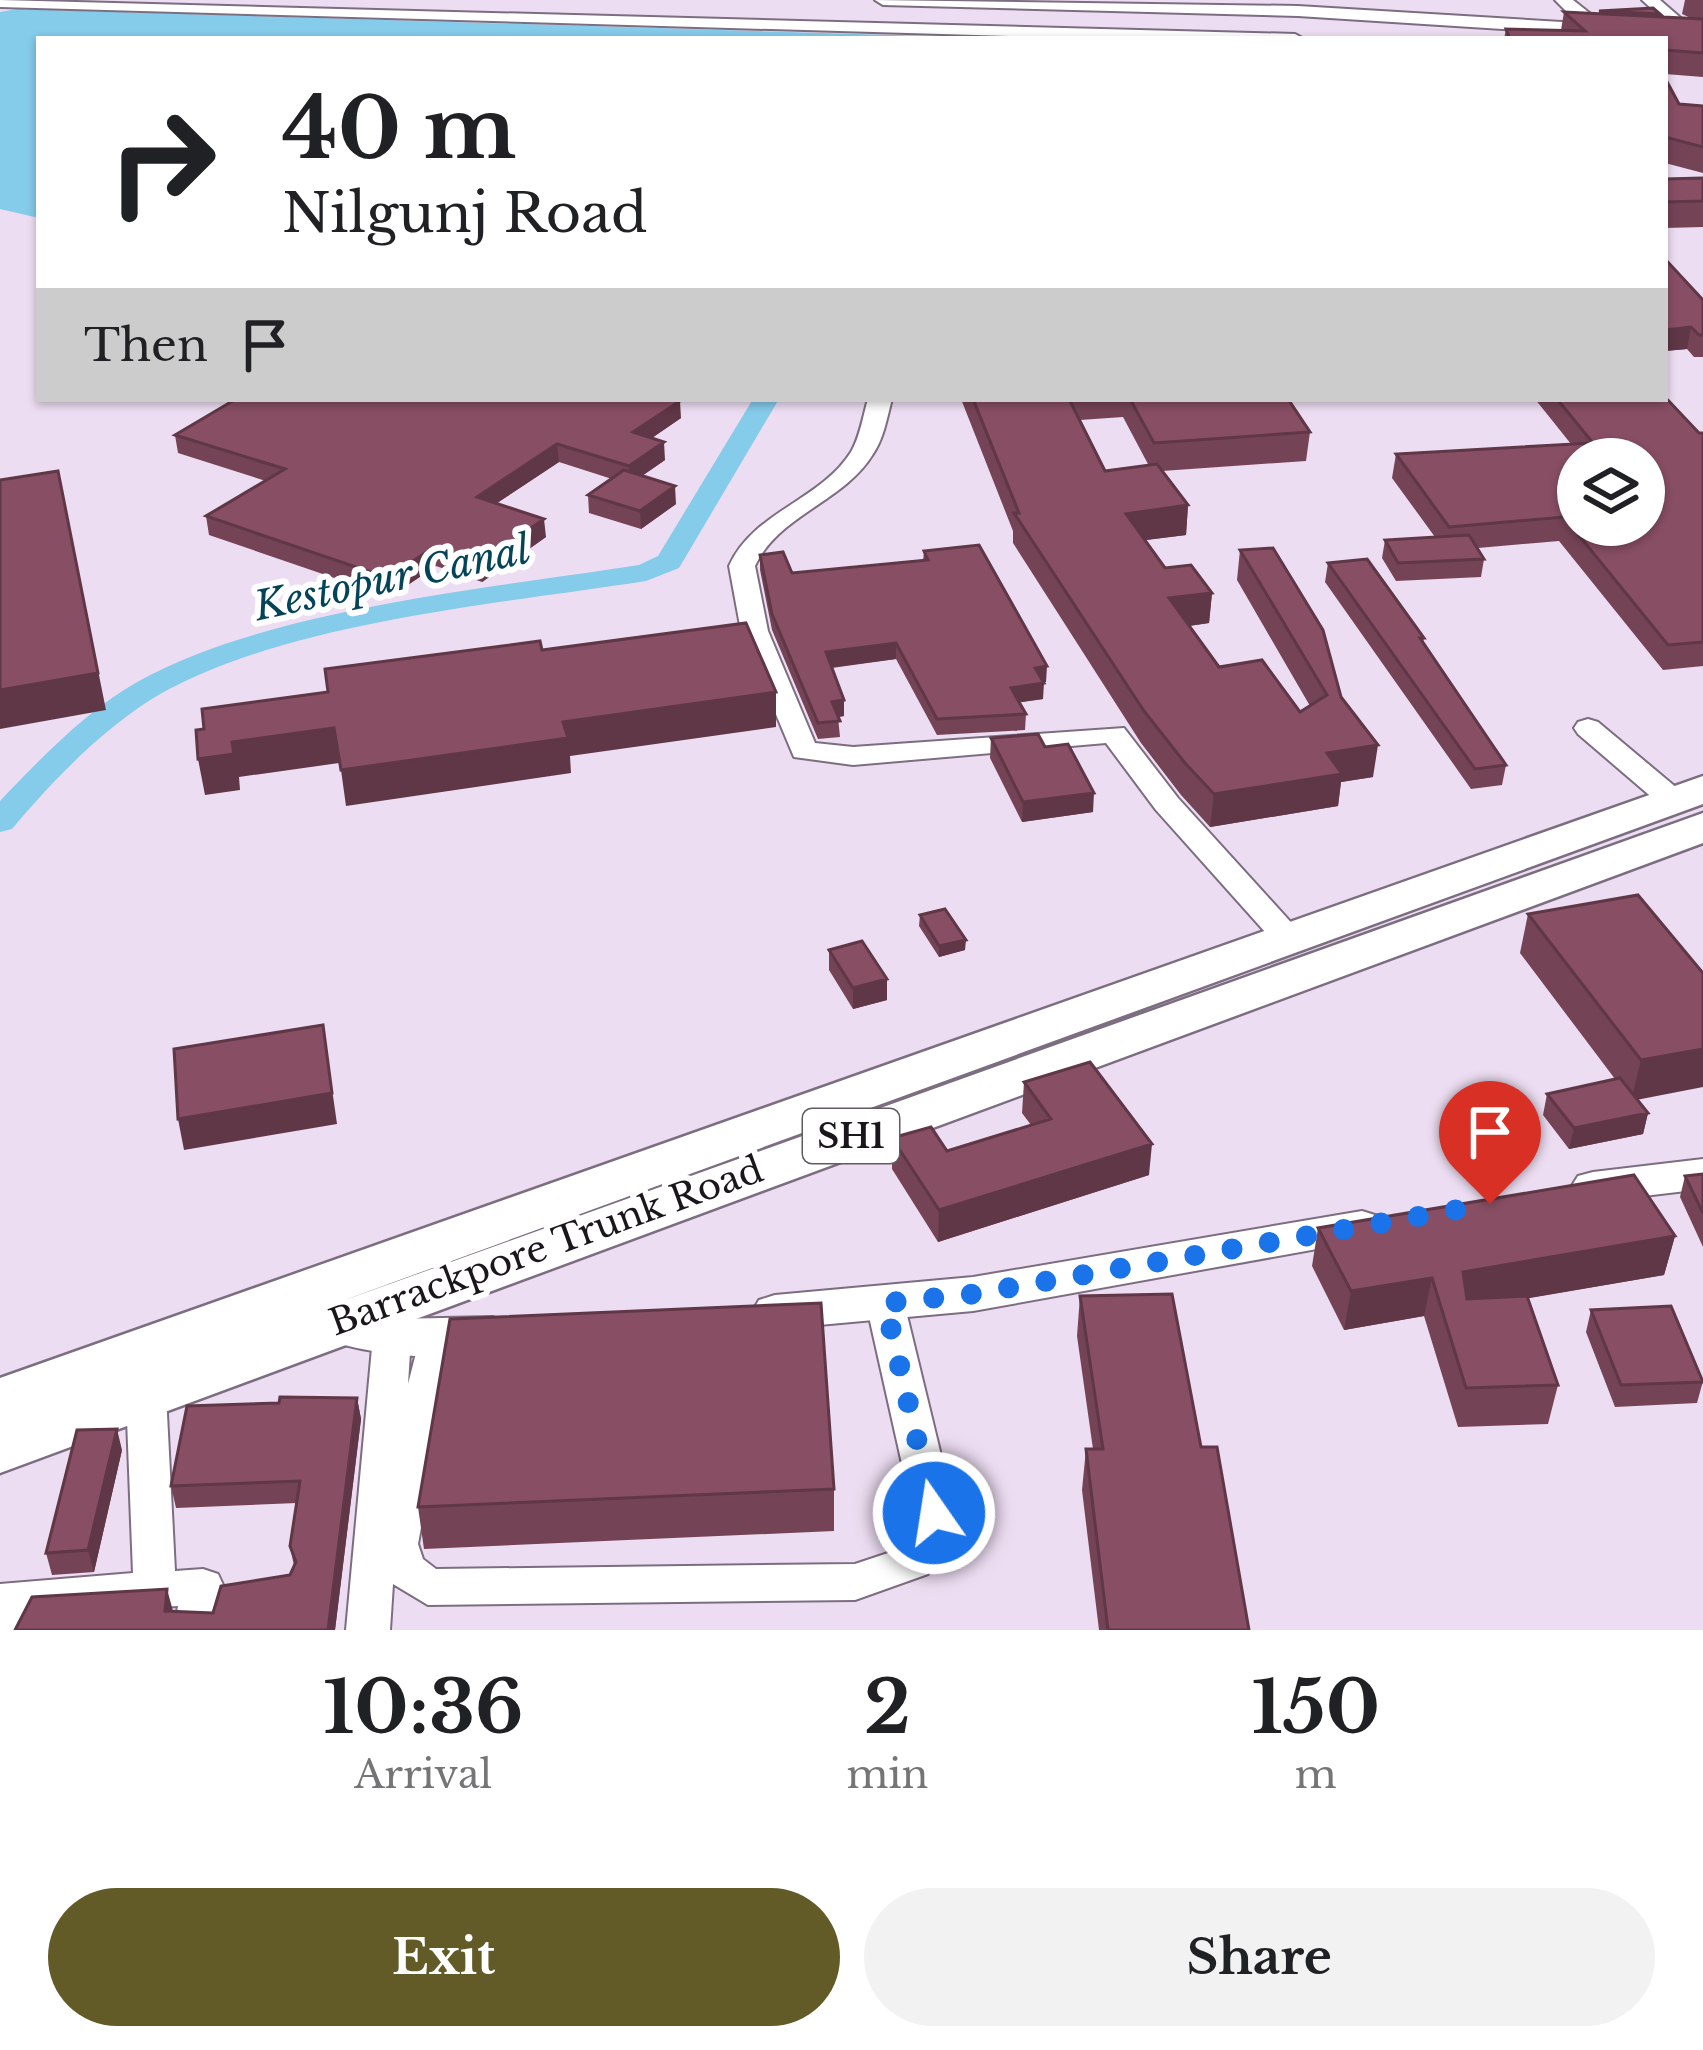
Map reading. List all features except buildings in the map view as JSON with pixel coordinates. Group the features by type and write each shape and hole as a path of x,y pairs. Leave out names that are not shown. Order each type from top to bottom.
{"main road":[{"name":"Barrackpore Trunk Road","path":"4,1441 308,1311 1286,936 1693,805"},
{"name":"Barrackpore Trunk Road","path":"4,1441 146,1394 308,1311 1693,805"}],"street":[{"path":"883,0 1408,9 1481,3 1504,23"},
{"path":"1563,0 1594,30"},
{"path":"1650,0 1695,42"},
{"path":"0,2 1189,36"},
{"path":"1408,9 1443,20 1618,31"},
{"path":"1424,36 1443,20"},
{"path":"1665,32 1695,42"},
{"path":"879,402 862,453 838,480 752,546 741,568 753,625 804,751 853,756 1114,734 1167,804 1286,936"},
{"path":"1588,728 1693,805"},
{"path":"1556,1193 1703,1174"},
{"path":"743,1315 973,1294 1395,1221"},
{"path":"414,1338 397,1544 405,1569 428,1587 855,1582 914,1562 934,1513 885,1303"},
{"path":"308,1311 414,1338 531,1332"},
{"path":"368,1630 414,1338"},
{"path":"146,1394 155,1590"},
{"path":"4,1605 221,1586 196,1630"}],"water":[{"path":"0,12 925,36 36,36 36,217 0,209"}],"waterway":[{"name":"Kestopur Canal","path":"0,822 51,769 121,708 156,684 210,662 396,613 646,572 669,562 764,402"}],"route":[{"path":"934,1513 885,1303 973,1294 1490,1204"}]}
